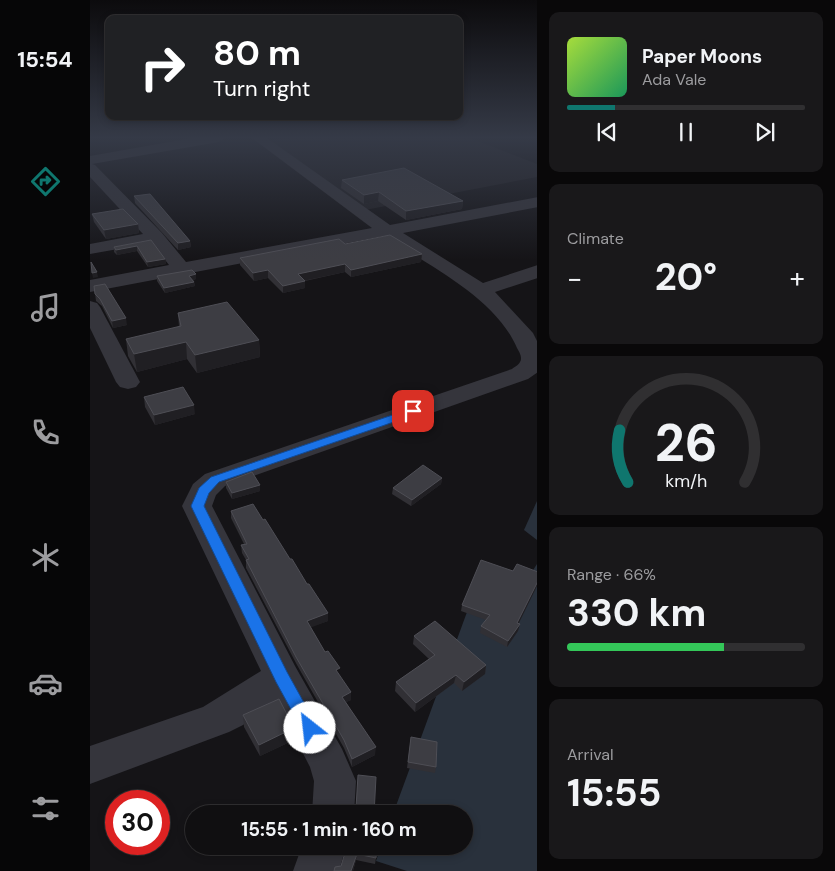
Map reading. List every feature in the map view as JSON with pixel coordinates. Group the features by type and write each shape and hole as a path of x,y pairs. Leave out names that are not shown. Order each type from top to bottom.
{"street":[{"path":"100,179 156,237 181,268"},
{"path":"315,179 388,231 481,290 495,302 522,333 533,358 531,366 520,374 242,470 215,480 203,491 198,506 282,677 328,762 334,781 333,805"},
{"path":"90,286 537,202"},
{"path":"90,249 156,237"},
{"path":"481,290 537,271"},
{"path":"90,307 128,382"},
{"path":"90,765 215,720 229,713 282,677"},
{"path":"316,871 321,855"}],"shaded area":[{"path":"320,179 528,179 365,210"}],"water":[{"path":"537,501 537,540 524,530"},
{"path":"537,564 537,871 407,871 376,861 378,855 473,855 473,805 396,805 478,582 526,581"}],"building":[{"path":"423,179 463,201 406,211 379,192 364,195 342,180"},
{"path":"150,194 190,241 178,243 134,196"},
{"path":"123,209 138,224 104,230 92,214"},
{"path":"390,235 422,254 351,270 345,264 298,274 305,281 283,286 268,270 253,273 240,258 339,239 345,244"},
{"path":"151,240 165,259 147,262 137,246 116,250 114,247"},
{"path":"91,262 97,272 92,273"},
{"path":"192,270 196,274 189,276 194,282 164,288 157,276"},
{"path":"105,284 126,318 112,321 100,299 95,294 94,286"},
{"path":"227,302 259,340 195,355 186,342 134,354 126,339 181,326 178,313"},
{"path":"183,387 194,405 154,415 144,397"},
{"path":"423,465 442,478 412,500 393,488"},
{"path":"252,472 260,485 232,493 226,482"},
{"path":"253,504 328,613 307,621 325,652 328,651 340,668 336,670 351,692 342,697 376,747 352,759 344,740 296,657 246,560 249,559 241,545 247,544 231,511"},
{"path":"481,560 513,571 517,564 537,572 537,583 517,623 520,624 508,641 481,626 490,615 462,605"},
{"path":"435,621 486,665 464,682 456,675 416,703 396,682 435,655 414,636"},
{"path":"279,699 294,728 259,745 243,715"},
{"path":"411,737 437,742 436,767 408,762"},
{"path":"358,775 376,777 374,805 356,805"},
{"path":"344,855 357,855 351,871 334,871 335,867 341,866"},
{"path":"362,855 376,855 376,858"}],"route":[{"path":"310,728 282,677 198,506 203,491 215,480 413,411"}]}
